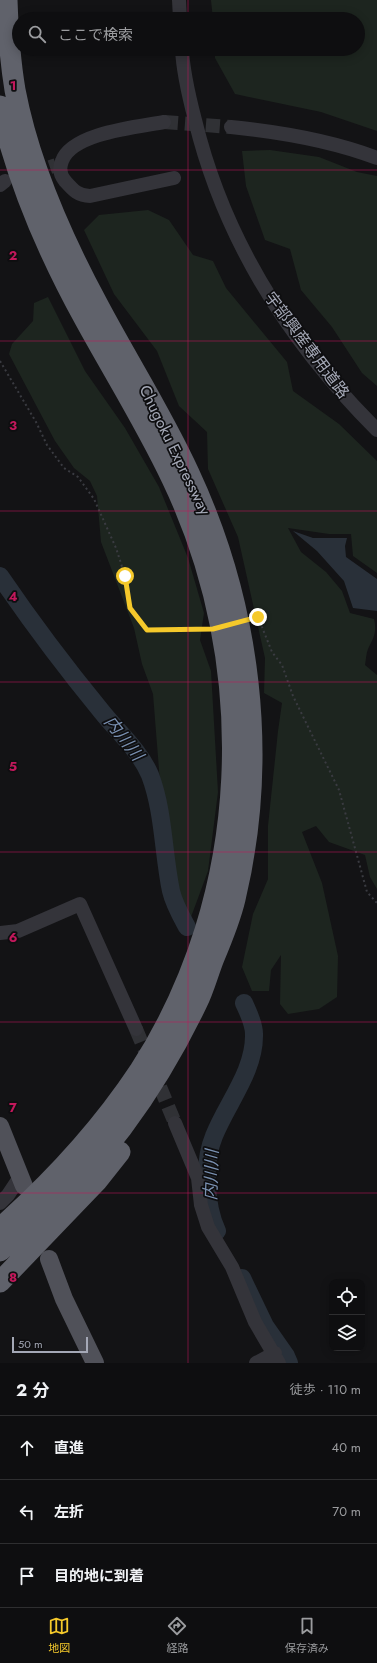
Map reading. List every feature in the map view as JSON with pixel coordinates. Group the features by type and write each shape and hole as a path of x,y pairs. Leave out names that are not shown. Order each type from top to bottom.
{"highway":[{"name":"Chugoku Expressway","path":"7,0 12,55"},
{"name":"Chugoku Expressway","path":"0,1251 34,1222 93,1163 122,1128 147,1092 180,1038 199,1000 229,919 241,870 252,771 252,735 248,682 238,616 219,546 190,474 176,445 97,302 50,205 29,144 15,88 12,56"},
{"name":"Chugoku Expressway","path":"0,106 21,180 56,265 160,454 185,508 214,596 226,655 233,725 230,809 221,869 206,925 184,985 141,1068 108,1115 48,1184 0,1228"},
{"path":"0,1282 98,1181 117,1156 171,1075 203,1010 229,919"}],"main road":[{"path":"0,1126 22,1182"},
{"path":"49,1259 64,1299 95,1363"}],"street":[{"path":"179,0 180,12"},
{"name":"宇部興産専用道路","path":"183,56 190,98 200,140 228,220 242,248 270,298 303,345 351,404 377,430"},
{"path":"164,122 91,138 67,151 58,165 62,177 73,190 82,196 90,196 174,178"},
{"path":"231,127 311,138 357,150 377,158"},
{"path":"0,933 18,931 80,904 136,1029"},
{"path":"175,1123 198,1178 201,1205 208,1227 232,1267 255,1322 277,1358 256,1363"},
{"path":"0,1203 22,1182"}],"path":[{"path":"0,361 36,422 47,445 64,468 78,477 94,499 116,548 125,576 130,608 147,630 213,629 258,617 272,652 282,665 293,696 339,790 367,892 377,903"}],"shaded area":[{"path":"211,0 377,0 377,131 321,112 235,94 215,58 215,56 365,56 365,12 212,12"},
{"path":"270,150 319,157 357,172 377,176 377,386 362,373 332,327 301,290 290,249 265,240 246,186 242,151"},
{"path":"148,210 169,220 193,255 213,261 226,288 287,362 293,391 339,424 377,461 377,573 353,556 351,534 329,534 288,528 301,552 326,572 342,591 350,613 374,619 375,627 373,638 367,651 365,665 377,675 377,889 370,877 365,855 329,842 316,826 302,832 322,883 338,956 337,997 319,1009 288,1014 280,1004 281,955 271,970 269,991 252,991 242,967 253,914 268,879 268,826 282,703 264,693 265,658 238,537 208,469 207,432 179,406 157,351 114,294 84,230 99,215"},
{"path":"48,297 85,371 125,428 159,487 188,558 204,613 200,640 211,671 218,792 208,871 191,917 181,907 175,876 160,782 153,694 142,664 134,628 101,542 97,496 90,481 74,468 55,441 9,354 12,344 33,321 34,303"},
{"path":"293,531 313,538 347,538 345,546 346,557 377,579 377,611 353,608 344,581 317,551"}],"waterway":[{"name":"内川川","path":"0,576 62,662 135,750 146,766 155,789 158,803 172,896 187,927"},
{"name":"内川川","path":"217,1231 213,1221 208,1196 208,1158 210,1146 219,1124 245,1074 250,1061 254,1034 253,1026 244,1003"},
{"name":"内川川","path":"242,1278 265,1326 286,1356 289,1363"}],"tunnel":[{"path":"164,122 231,127"},
{"path":"30,174 56,165"},
{"path":"136,1029 175,1123"}],"route":[{"path":"125,576 130,608 147,630 213,629 258,617"}]}
